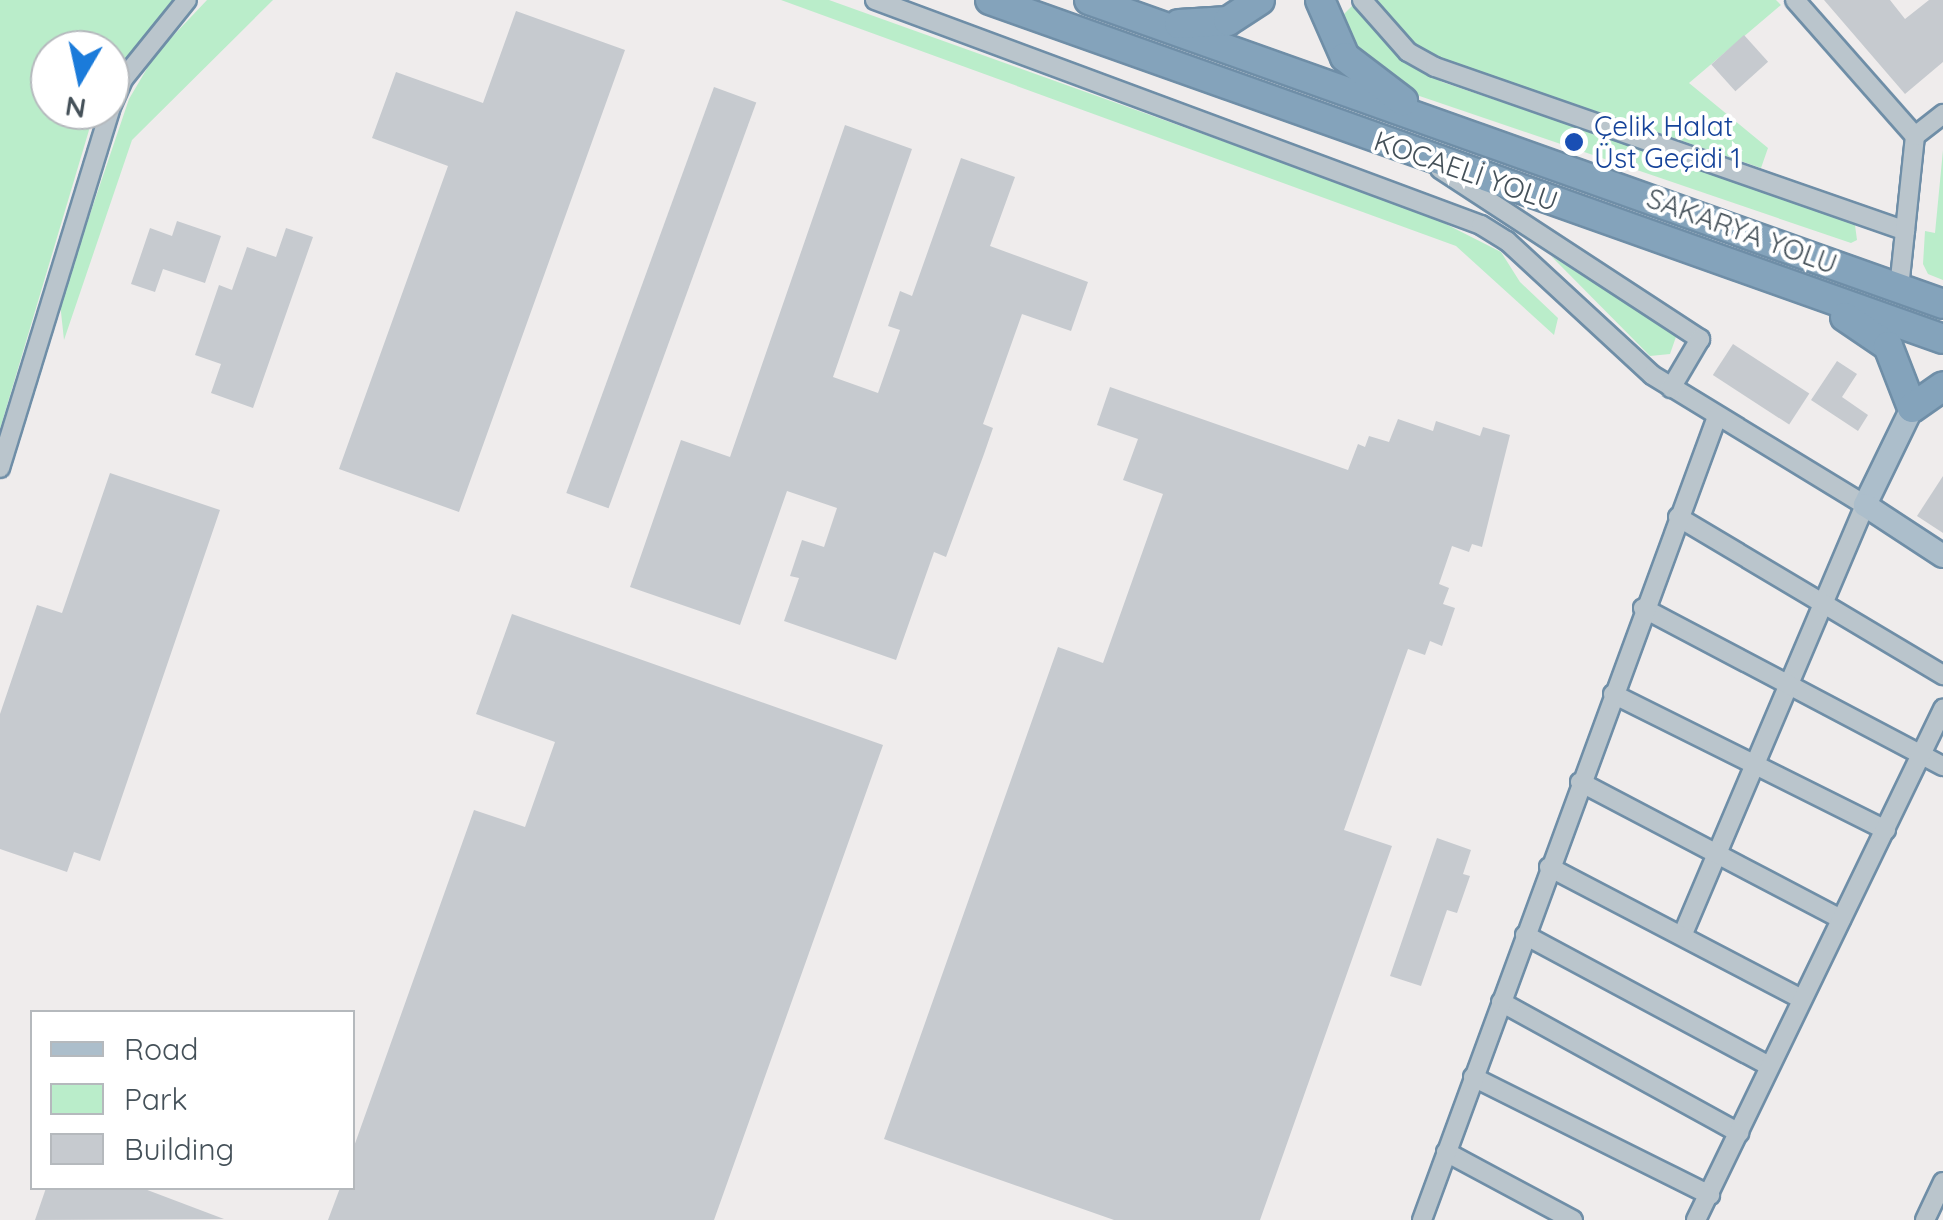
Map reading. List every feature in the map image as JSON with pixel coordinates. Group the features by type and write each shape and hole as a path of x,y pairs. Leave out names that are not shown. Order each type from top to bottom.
{"highway":[{"name":"KOCAELİ YOLU","path":"990,0 1943,339"},
{"name":"SAKARYA YOLU","path":"1089,0 1943,304"},
{"path":"1146,20 1212,25 1245,14 1260,0"},
{"path":"1320,0 1335,40 1359,72 1474,140"},
{"path":"1712,256 1876,334 1898,361 1912,408 1943,386"}],"main road":[{"path":"1912,408 1865,505 1943,556"}],"street":[{"path":"130,72 186,0"},
{"path":"875,0 1481,225 1671,388 1865,505 1758,765 1682,936"},
{"path":"1362,0 1389,34 1435,67 1905,230"},
{"path":"1795,0 1916,136"},
{"path":"1899,288 1916,136 1943,114"},
{"path":"0,468 104,130"},
{"path":"1418,155 1700,339 1671,388"},
{"path":"1422,1220 1643,608 1717,417"},
{"path":"1678,517 1943,675"},
{"path":"1643,608 1943,766"},
{"path":"1613,694 1886,830"},
{"path":"1696,1220 1943,709"},
{"path":"1580,782 1840,920"},
{"path":"1549,867 1801,999"},
{"path":"1524,935 1769,1066"},
{"path":"1501,1002 1739,1133"},
{"path":"1474,1077 1710,1194"},
{"path":"1446,1152 1574,1220"},
{"path":"1925,1220 1943,1182"}],"green space":[{"path":"0,0 175,0 130,55 130,30 30,30 30,130 89,130 0,429"},
{"path":"207,0 273,0 132,140 64,340 60,303 119,130 130,130 130,97 155,55"},
{"path":"781,0 829,0 1426,214 1501,252 1520,282 1558,318 1554,335 1456,246"},
{"path":"1378,0 1776,0 1781,5 1689,83 1768,148 1761,168 1427,53 1409,43"},
{"path":"1353,5 1389,47 1442,82 1839,216 1855,225 1857,240 1851,243 1393,87 1368,68 1337,21"},
{"path":"1943,150 1943,280 1928,274 1923,264 1925,231 1935,233"},
{"path":"1551,256 1677,334 1670,354 1650,356"}],"building":[{"path":"1824,0 1890,0 1905,19 1929,0 1943,0 1943,62 1905,94"},
{"path":"516,11 625,50 459,512 339,469 448,166 372,138 396,72 483,103"},
{"path":"1744,35 1768,62 1735,91 1711,64"},
{"path":"714,87 756,102 609,508 566,493"},
{"path":"845,125 912,149 833,377 878,393 900,330 888,326 900,291 912,296 961,158 1015,177 990,246 1088,282 1071,331 1022,314 983,424 993,428 984,454 946,557 934,552 896,660 784,621 799,578 790,576 802,540 824,547 837,508 787,491 740,625 630,587 681,440 730,457"},
{"path":"177,221 221,236 205,283 163,269 155,292 131,284 150,228 172,236"},
{"path":"286,228 313,237 253,408 211,393 221,364 195,355 219,285 232,290 247,247 276,257"},
{"path":"1733,344 1809,394 1789,425 1713,375"},
{"path":"1837,361 1857,374 1842,397 1868,415 1858,431 1811,400"},
{"path":"1110,387 1348,470 1358,444 1365,447 1369,436 1389,442 1398,419 1433,431 1436,421 1480,436 1483,427 1510,435 1482,547 1472,544 1469,552 1452,546 1439,584 1449,588 1443,604 1455,608 1442,646 1430,641 1425,655 1408,649 1344,830 1392,846 1260,1220 1114,1220 884,1139 1058,647 1103,663 1163,494 1123,480 1138,439 1097,425"},
{"path":"110,473 220,510 100,861 74,852 67,872 0,849 0,714 37,605 62,613"},
{"path":"1943,476 1943,533 1917,516"},
{"path":"512,614 883,745 714,1220 328,1220 339,1190 355,1190 355,1144 474,810 525,827 555,742 476,714"},
{"path":"1437,838 1471,850 1463,874 1470,876 1457,913 1447,910 1421,986 1390,976"},
{"path":"45,1190 147,1190 224,1219 35,1220"}],"place":[{"name":"Çelik Halat Üst Geçidi 1","path":"1574,142"}]}
